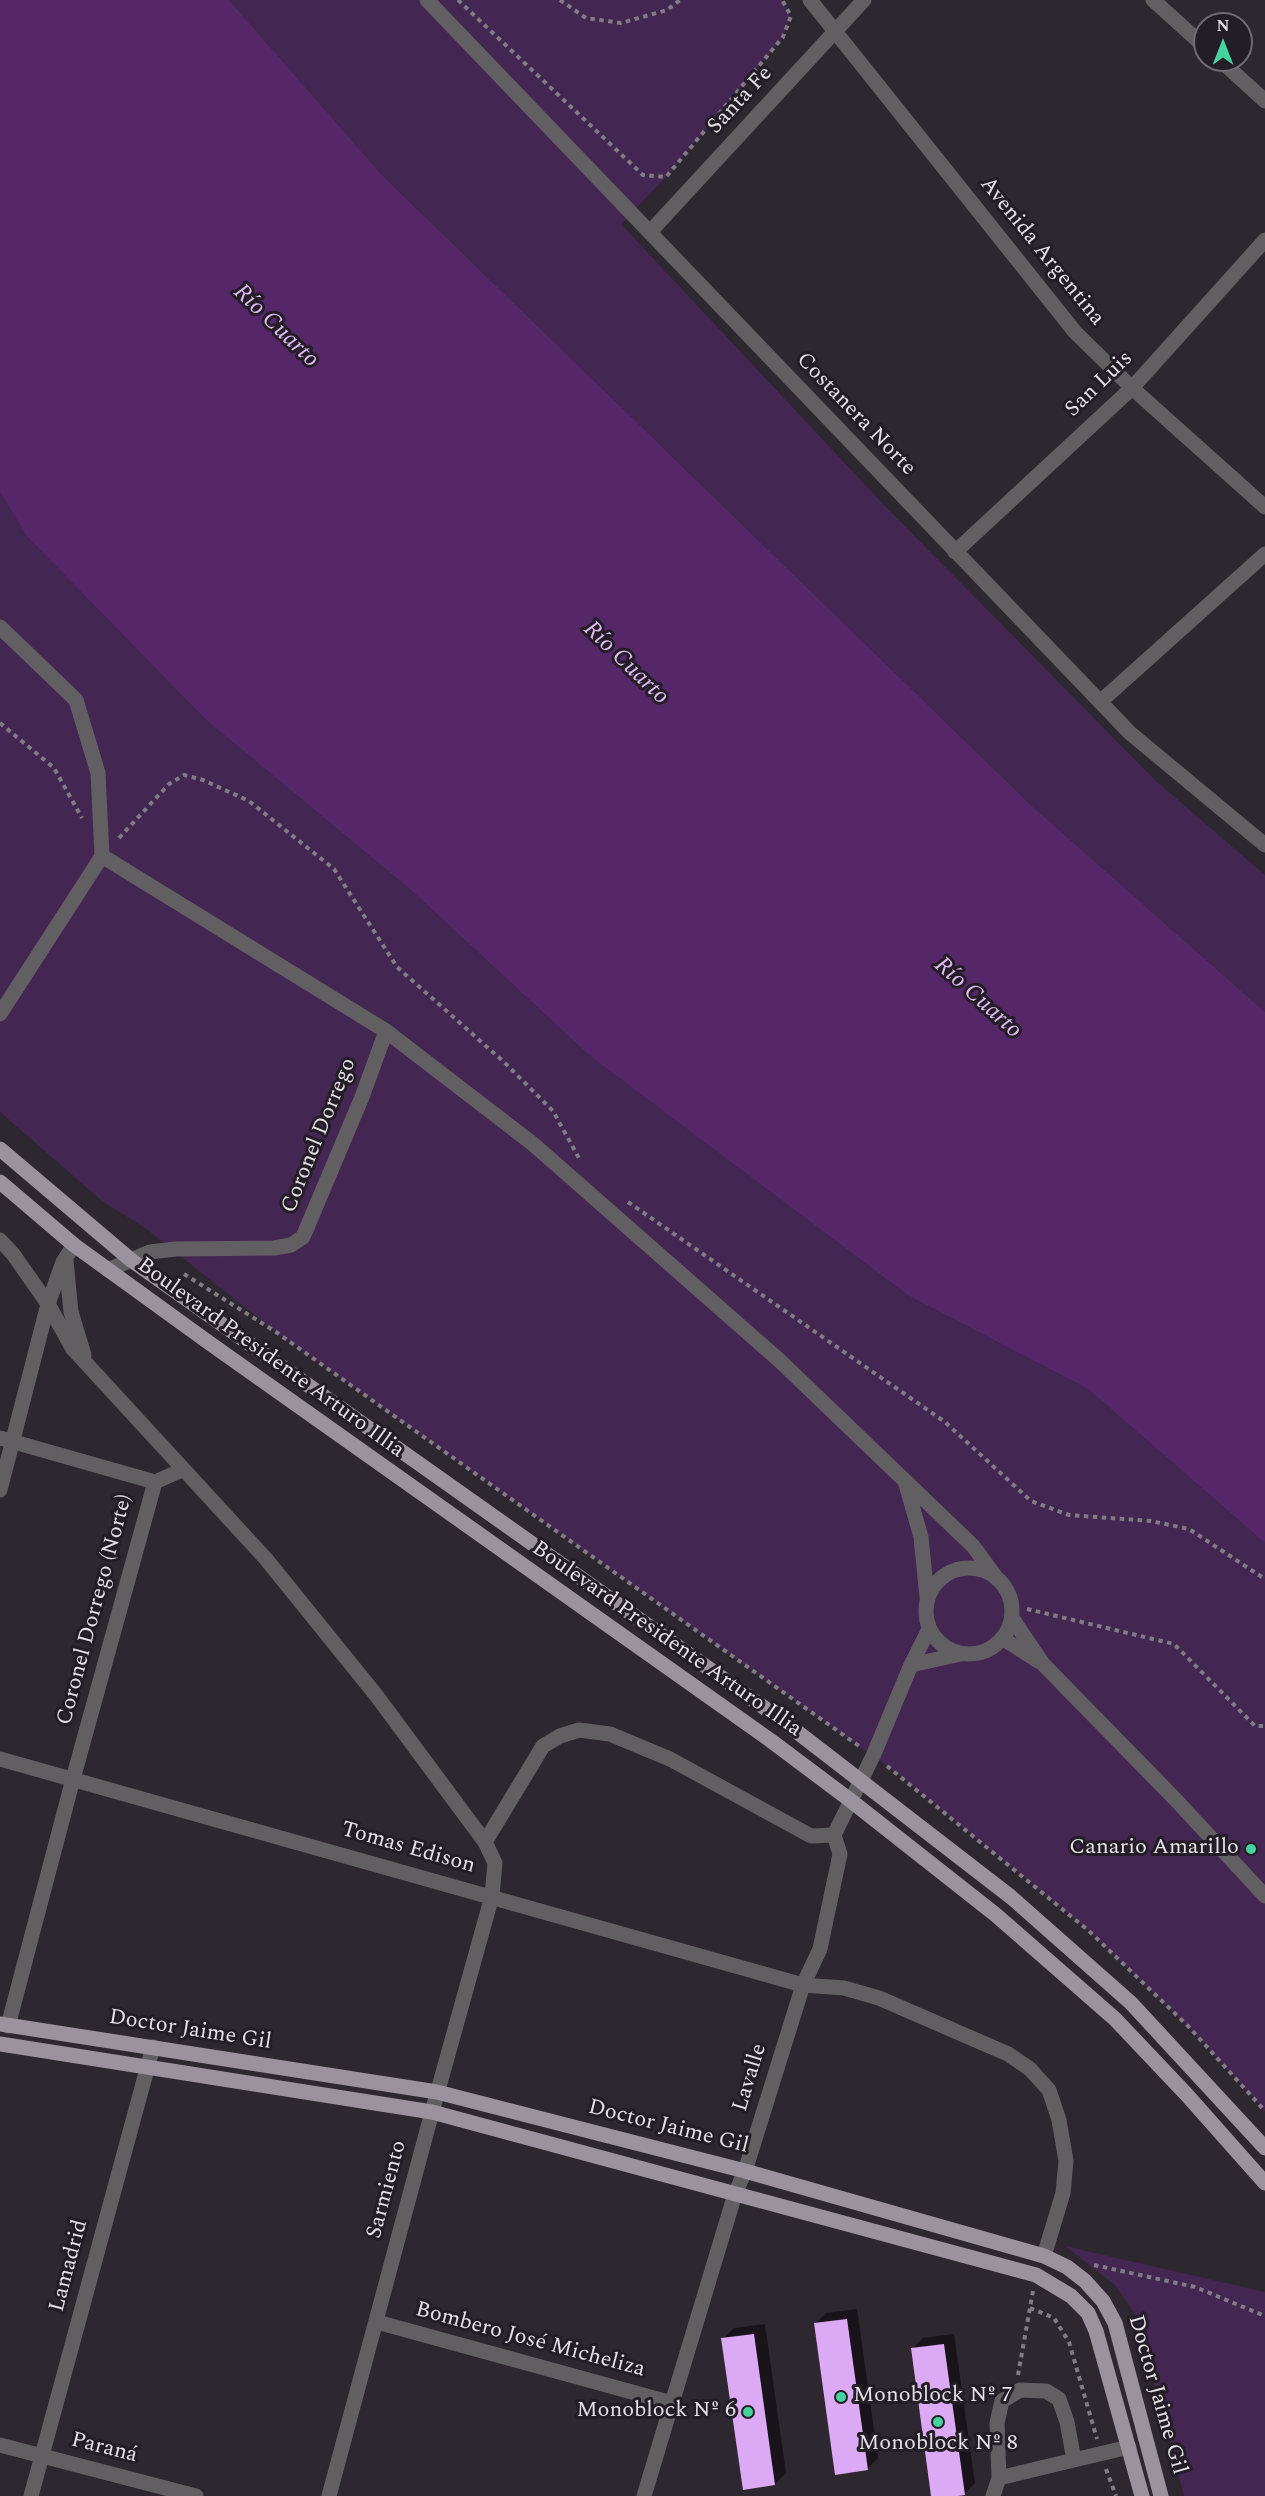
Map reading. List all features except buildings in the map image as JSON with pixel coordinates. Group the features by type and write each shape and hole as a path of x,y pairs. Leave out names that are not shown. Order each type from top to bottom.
{"main road":[{"name":"Boulevard Presidente Arturo Illia","path":"0,1149 130,1260 783,1721 1011,1897 1131,2003 1265,2148"},
{"name":"Boulevard Presidente Arturo Illia","path":"0,1182 74,1245 531,1573 770,1740 996,1915 1114,2019 1265,2183"},
{"name":"Doctor Jaime Gil","path":"4,2025 437,2092 745,2171 1044,2256 1085,2281 1103,2301 1115,2323 1161,2496"},
{"name":"Doctor Jaime Gil","path":"0,2044 432,2112 1036,2274 1071,2296 1088,2313 1096,2331 1142,2496"}],"street":[{"name":"Costanera Norte","path":"427,0 1130,733 1265,845"},
{"name":"Avenida Argentina","path":"810,0 1075,332 1132,388 1265,507"},
{"name":"Santa Fe","path":"650,232 864,0"},
{"path":"1153,0 1193,36"},
{"path":"1233,72 1265,101"},
{"name":"San Luis","path":"955,552 1132,388 1265,240"},
{"path":"1100,702 1265,554"},
{"path":"0,627 76,700 98,772 102,856 0,1014"},
{"path":"102,856 386,1031 533,1144 779,1360 974,1546 1009,1594 1012,1612 1043,1664"},
{"name":"Coronel Dorrego","path":"108,1269 150,1252 176,1249 274,1248 291,1245 303,1237 354,1117 386,1031"},
{"name":"Sarmiento","path":"0,1240 13,1254 48,1304 73,1348 182,1470 266,1559 376,1695 485,1842 495,1863 492,1896 329,2496"},
{"path":"0,1490 7,1440 48,1304 66,1258 74,1245"},
{"path":"66,1258 71,1312 87,1364"},
{"path":"7,1440 154,1482"},
{"name":"Coronel Dorrego (Norte)","path":"73,1779 154,1482 182,1470"},
{"path":"905,1481 921,1537 927,1597 925,1608 929,1629 937,1641 963,1654"},
{"path":"927,1597 944,1575 956,1569 970,1567 995,1576"},
{"path":"911,1665 978,1653 991,1648 1002,1638 1012,1612"},
{"path":"485,1842 543,1746 560,1736 579,1730 610,1734 670,1759 811,1836 834,1835 862,1780 911,1665 929,1629"},
{"path":"1002,1638 1043,1664 1175,1799 1265,1896"},
{"name":"Tomas Edison","path":"0,1759 803,1985 844,1988 879,1998 1008,2054 1030,2069 1049,2090 1059,2120 1066,2161 1063,2193 1044,2256"},
{"path":"4,2025 73,1779"},
{"name":"Lavalle","path":"644,2496 735,2193 745,2171 803,1985 820,1948 840,1854 834,1835"},
{"name":"Lamadrid","path":"31,2496 153,2047"},
{"name":"Bombero José Micheliza","path":"377,2322 672,2403"},
{"path":"993,2496 999,2478 997,2423 1002,2401 1020,2390 1046,2391 1059,2399 1067,2422 1074,2460"},
{"name":"Paraná","path":"0,2445 196,2496"},
{"path":"999,2478 1129,2447"}],"path":[{"path":"458,0 643,175 666,177 783,37 791,16 782,0"},
{"path":"560,0 586,18 621,23 667,10 680,0"},
{"path":"0,723 54,768 86,826"},
{"path":"102,856 169,784 184,775 203,780 249,801 334,869 397,967 504,1062 553,1111 579,1159 586,1166"},
{"path":"625,1200 945,1422 1031,1502 1069,1515 1151,1521 1189,1529 1265,1579"},
{"path":"1012,1612 1174,1644 1255,1726 1265,1726"},
{"path":"1091,2264 1195,2287 1265,2316"},
{"path":"1014,2394 1036,2274"},
{"path":"1030,2308 1054,2318 1069,2342 1101,2454 1116,2496"}],"shaded area":[{"path":"229,0 782,0 791,16 783,37 666,177 621,224 884,505 1156,781 1265,875 1265,1012 1032,806 382,175"},
{"path":"0,492 28,536 206,720 411,890 590,1056 909,1296 1088,1389 1265,1543 1265,2111 1188,2026 1089,1931 898,1774 276,1332 145,1228 102,1201 0,1112"},
{"path":"1065,2246 1265,2292 1265,2496 1184,2496 1137,2317 1115,2285"}],"water":[{"name":"Río Cuarto","path":"0,0 229,0 382,175 1032,806 1265,1012 1265,1543 1088,1389 909,1296 590,1056 411,890 206,720 27,536 0,492"}],"place":[{"name":"Canario Amarillo","path":"1251,1849"},
{"name":"Monoblock Nº 7","path":"841,2397"},
{"name":"Monoblock Nº 6","path":"748,2412"},
{"name":"Monoblock Nº 8","path":"938,2422"}]}
